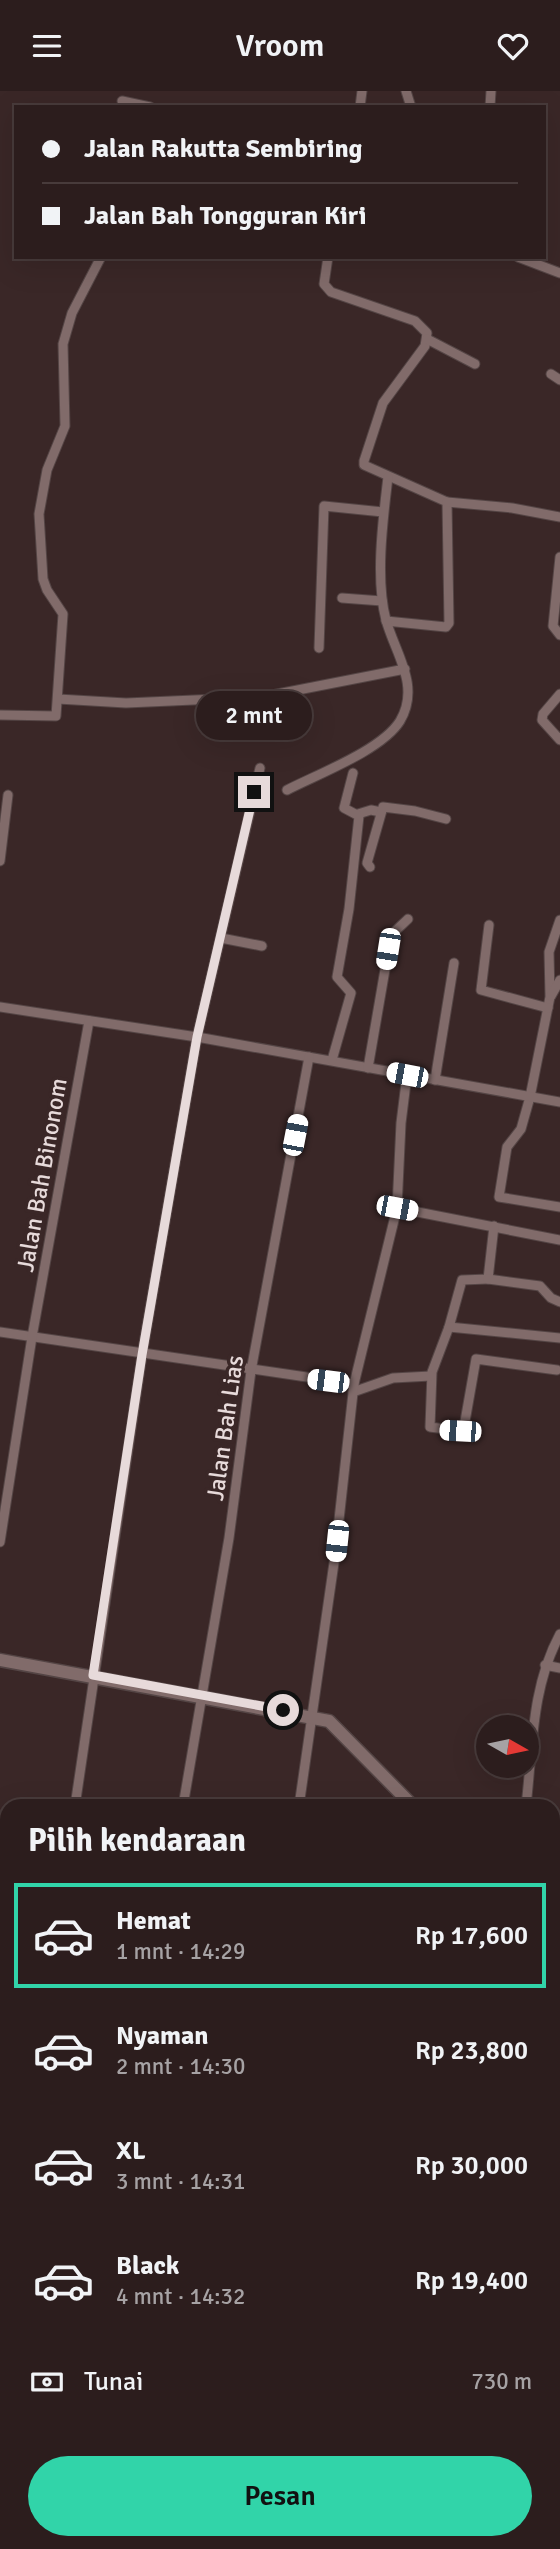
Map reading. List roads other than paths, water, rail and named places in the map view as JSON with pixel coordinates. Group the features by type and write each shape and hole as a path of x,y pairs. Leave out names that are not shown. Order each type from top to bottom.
{"main road":[{"path":"0,1660 310,1715 329,1721 351,1740 406,1799"}],"street":[{"path":"122,100 142,105"},
{"path":"0,715 54,719 58,699 62,614 43,579 39,514 47,470 65,426 62,345 72,313 100,259"},
{"path":"328,259 323,279 326,288 415,321 424,328 427,339 475,364"},
{"path":"523,259 560,273"},
{"path":"427,339 383,403 364,465 447,502 512,508 560,517"},
{"path":"551,374 560,380"},
{"path":"287,790 380,740 398,724 406,707 408,694 405,669 386,621 382,601 383,512 388,477"},
{"path":"386,621 449,625 447,502"},
{"path":"319,648 324,506 383,512"},
{"path":"560,557 552,626 560,635"},
{"path":"342,598 382,601"},
{"path":"58,699 126,703 261,697 405,669"},
{"path":"560,693 543,714 542,720 560,740"},
{"path":"76,1799 142,1355 197,1037 260,768"},
{"path":"353,773 344,809 358,814 371,810 381,812"},
{"path":"0,860 8,795"},
{"path":"370,867 367,863 381,809 386,807 446,819"},
{"path":"332,1060 351,993 337,977 349,909 358,814"},
{"path":"368,1068 391,935 408,919"},
{"path":"555,994 549,957 560,920"},
{"path":"489,925 481,990 548,1008"},
{"path":"220,938 262,946"},
{"path":"435,1080 454,963"},
{"path":"560,980 548,1008 521,1129 507,1146 499,1197 560,1207"},
{"path":"0,1007 197,1037 560,1102"},
{"name":"Jalan Bah Binonom","path":"0,1542 32,1337 89,1021"},
{"name":"Jalan Bah Lias","path":"184,1799 229,1538 251,1371 309,1057"},
{"path":"300,1799 335,1556 354,1388 397,1208 401,1123 407,1075"},
{"path":"397,1208 560,1240"},
{"path":"488,1279 494,1226"},
{"path":"557,1370 476,1359 464,1427 460,1431 430,1427 431,1376 449,1327 462,1279 488,1279 542,1287 548,1296 560,1302"},
{"path":"449,1327 560,1338"},
{"path":"0,1332 354,1388 393,1378 431,1376"},
{"path":"527,1799 537,1695 545,1665 560,1635"},
{"path":"545,1665 560,1668"}]}
